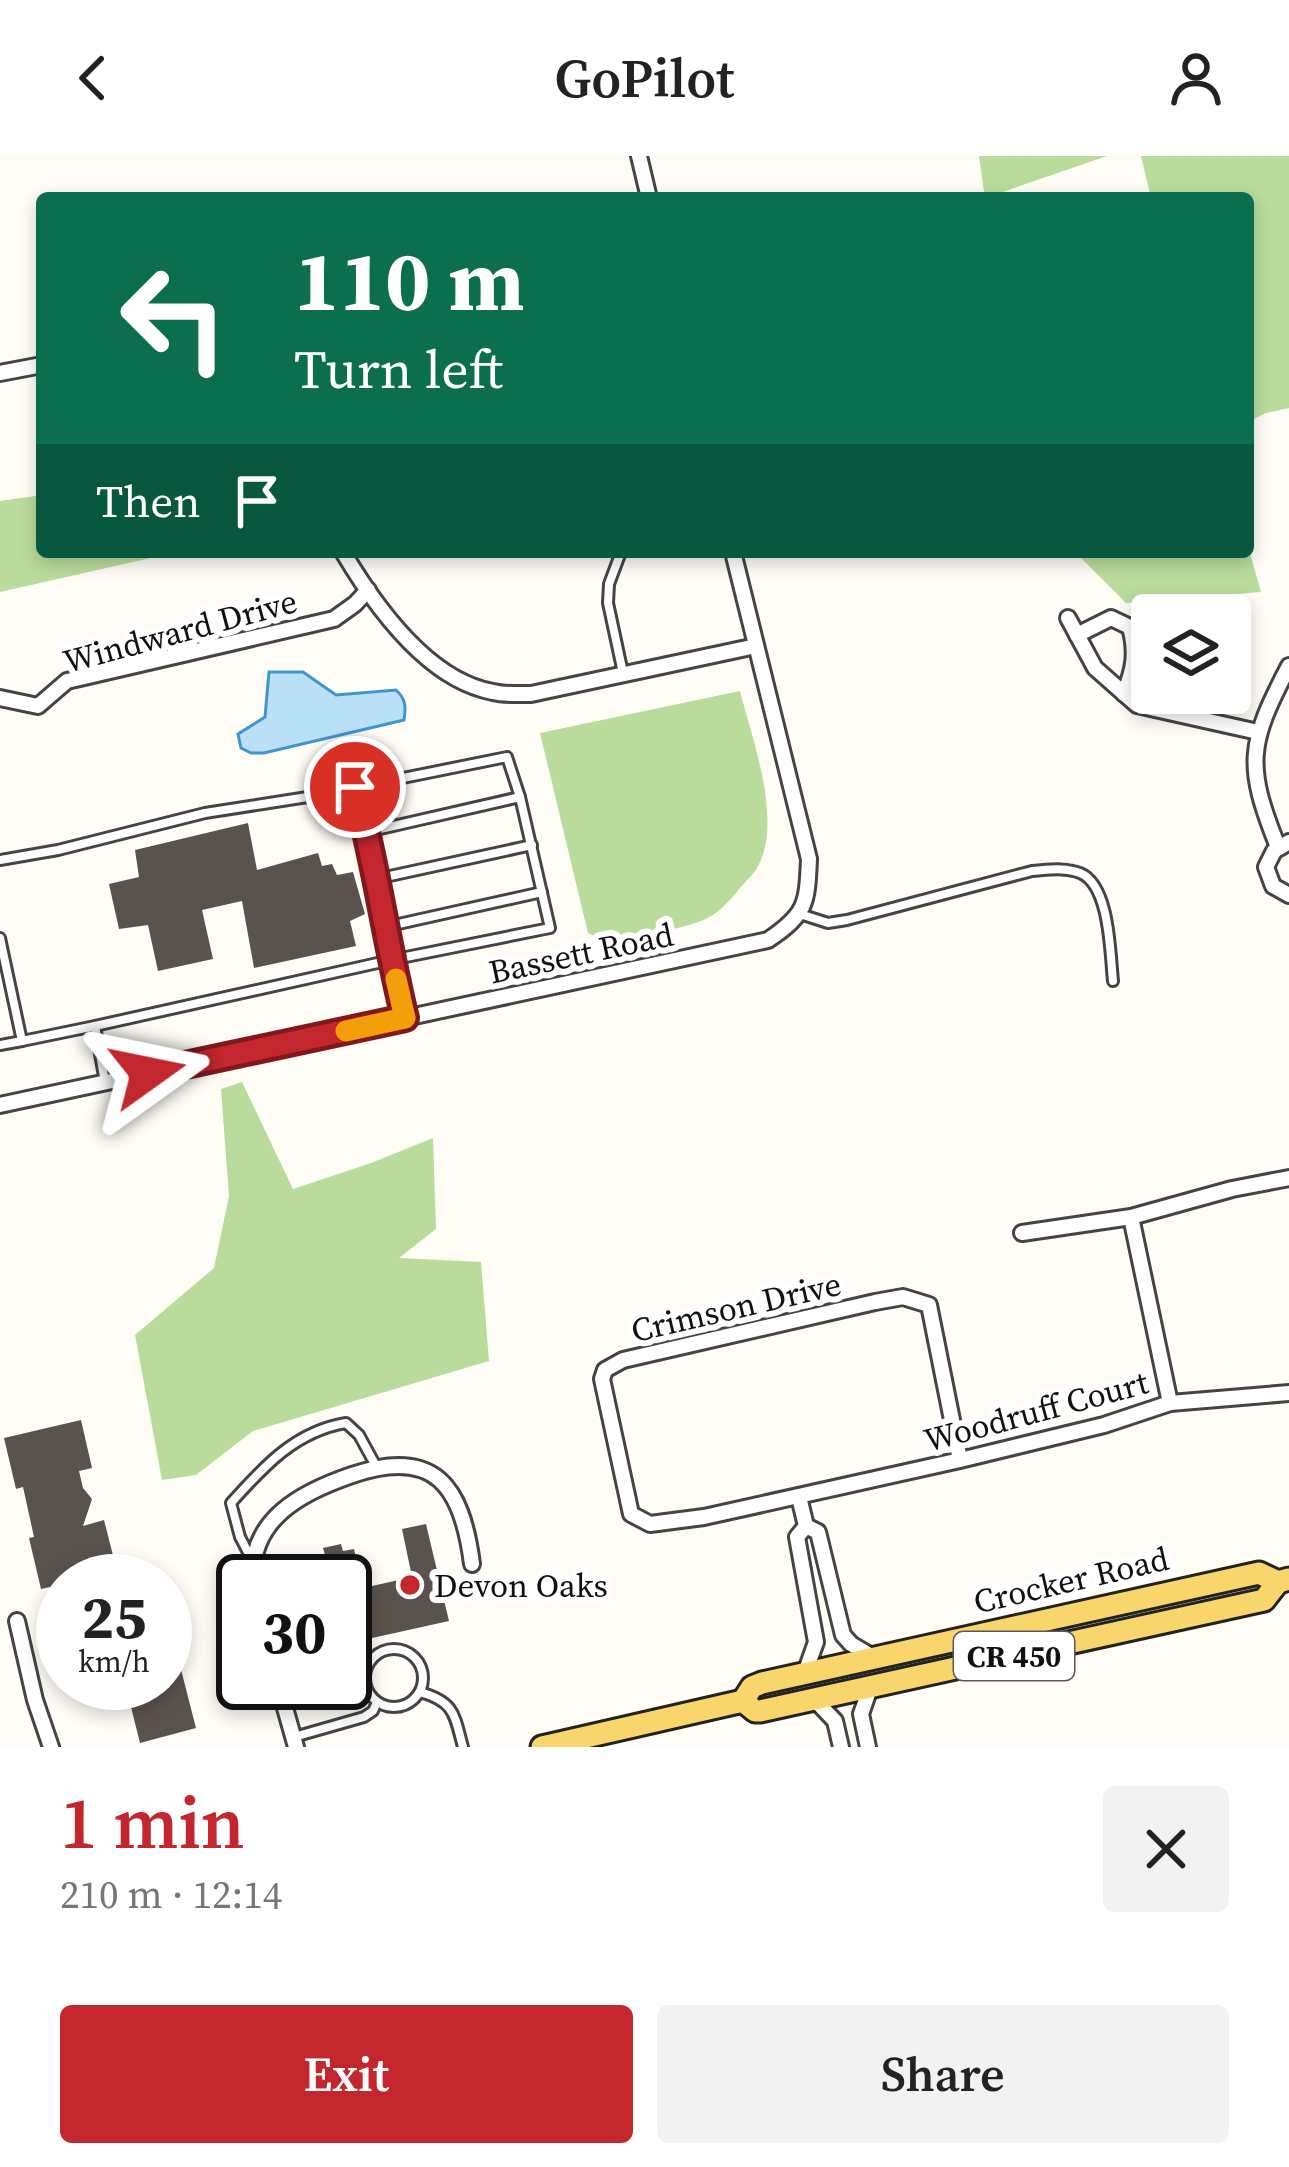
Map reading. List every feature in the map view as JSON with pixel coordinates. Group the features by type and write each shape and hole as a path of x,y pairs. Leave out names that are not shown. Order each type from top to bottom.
{"main road":[{"name":"Crocker Road","path":"542,1747 743,1701 752,1687 805,1673 1258,1573 1284,1581 1264,1600 815,1700 757,1712 743,1701"}],"street":[{"path":"639,156 648,192"},
{"path":"0,373 36,366"},
{"path":"347,558 415,648 435,666 495,693 531,694 756,646"},
{"path":"734,558 809,859 807,897 799,914"},
{"name":"Windward Drive","path":"0,698 38,706 67,682 334,620 368,590"},
{"path":"1068,618 1095,668 1137,705 1258,732"},
{"path":"1077,634 1112,618 1130,627 1136,649 1124,694"},
{"path":"1289,666 1255,746 1258,796 1284,844 1270,856 1268,876 1273,886 1289,895"},
{"name":"Bassett Road","path":"0,1105 768,940 794,923 799,914"},
{"path":"1022,1233 1131,1217 1289,1178"},
{"path":"1131,1217 1170,1403"},
{"name":"Crimson Drive","path":"799,1497 704,1517 650,1524 638,1520 631,1514 602,1379 604,1370 623,1360 875,1302 912,1298 929,1305 961,1460"},
{"name":"Woodruff Court","path":"799,1497 1104,1424 1170,1403 1289,1394"},
{"path":"256,1554 269,1523 311,1489 393,1464 428,1471 455,1497 472,1564"},
{"path":"799,1497 806,1526 818,1532 842,1634 874,1658"},
{"path":"805,1673 815,1642 797,1537 806,1526"},
{"path":"16,1621 51,1747"},
{"path":"868,1747 861,1714 869,1688"},
{"path":"815,1700 835,1720 842,1747"},
{"path":"286,1710 295,1742"}],"lane":[{"path":"620,558 609,584 608,603 623,674"},
{"path":"0,860 205,813 507,757 550,928 0,1046"},
{"path":"355,787 405,1018"},
{"path":"367,832 520,797"},
{"path":"376,879 532,844"},
{"path":"799,914 827,923 847,920 1032,871 1078,872 1098,890 1113,981"},
{"path":"385,927 543,892"},
{"path":"0,938 22,1041"},
{"path":"95,1026 105,1082"},
{"path":"249,1554 232,1503 286,1448 322,1427 346,1423 359,1435 377,1468"},
{"path":"387,1650 406,1652 419,1664 419,1692 405,1705 377,1702 366,1686 367,1668 387,1650"},
{"path":"419,1692 447,1702 463,1747"},
{"path":"295,1742 364,1717 377,1702"}],"green space":[{"path":"979,156 1107,156 1002,192 984,192"},
{"path":"1141,156 1289,156 1289,408 1254,419 1254,192 1150,192"},
{"path":"36,496 36,558 150,558 0,592 0,501"},
{"path":"1081,558 1251,558 1261,592 1131,594 1131,603 1126,603"},
{"path":"740,691 766,803 765,847 756,869 725,906 702,920 628,939 588,933 540,733"},
{"path":"242,1082 293,1189 433,1138 436,1229 399,1258 481,1262 489,1361 253,1431 196,1475 162,1480 135,1335 214,1268 229,1196 221,1089"}],"water":[{"path":"269,672 303,672 336,695 396,690 404,704 404,720 251,753 241,748 238,734 265,717"}],"building":[{"path":"248,823 257,870 318,853 322,866 332,864 337,875 353,872 365,914 350,921 356,946 254,968 242,901 202,910 213,959 158,971 148,925 119,929 109,884 139,877 135,850"},
{"path":"81,1420 92,1468 79,1471 92,1499 83,1526 104,1520 113,1554 36,1554 36,1568 23,1487 16,1489 4,1438"},
{"name":"Devon Oaks","path":"426,1524 449,1621 372,1638 372,1586 412,1577 402,1529"},
{"name":"Devon Oaks","path":"341,1544 343,1551 354,1549 355,1554 325,1554 323,1548"},
{"path":"132,1710 191,1710 196,1728 140,1743"}],"slow traffic":[{"path":"346,1031 405,1018 396,979"}],"place":[{"name":"Devon Oaks","path":"410,1585"}],"route":[{"path":"148,1073 405,1018 355,787"}]}
